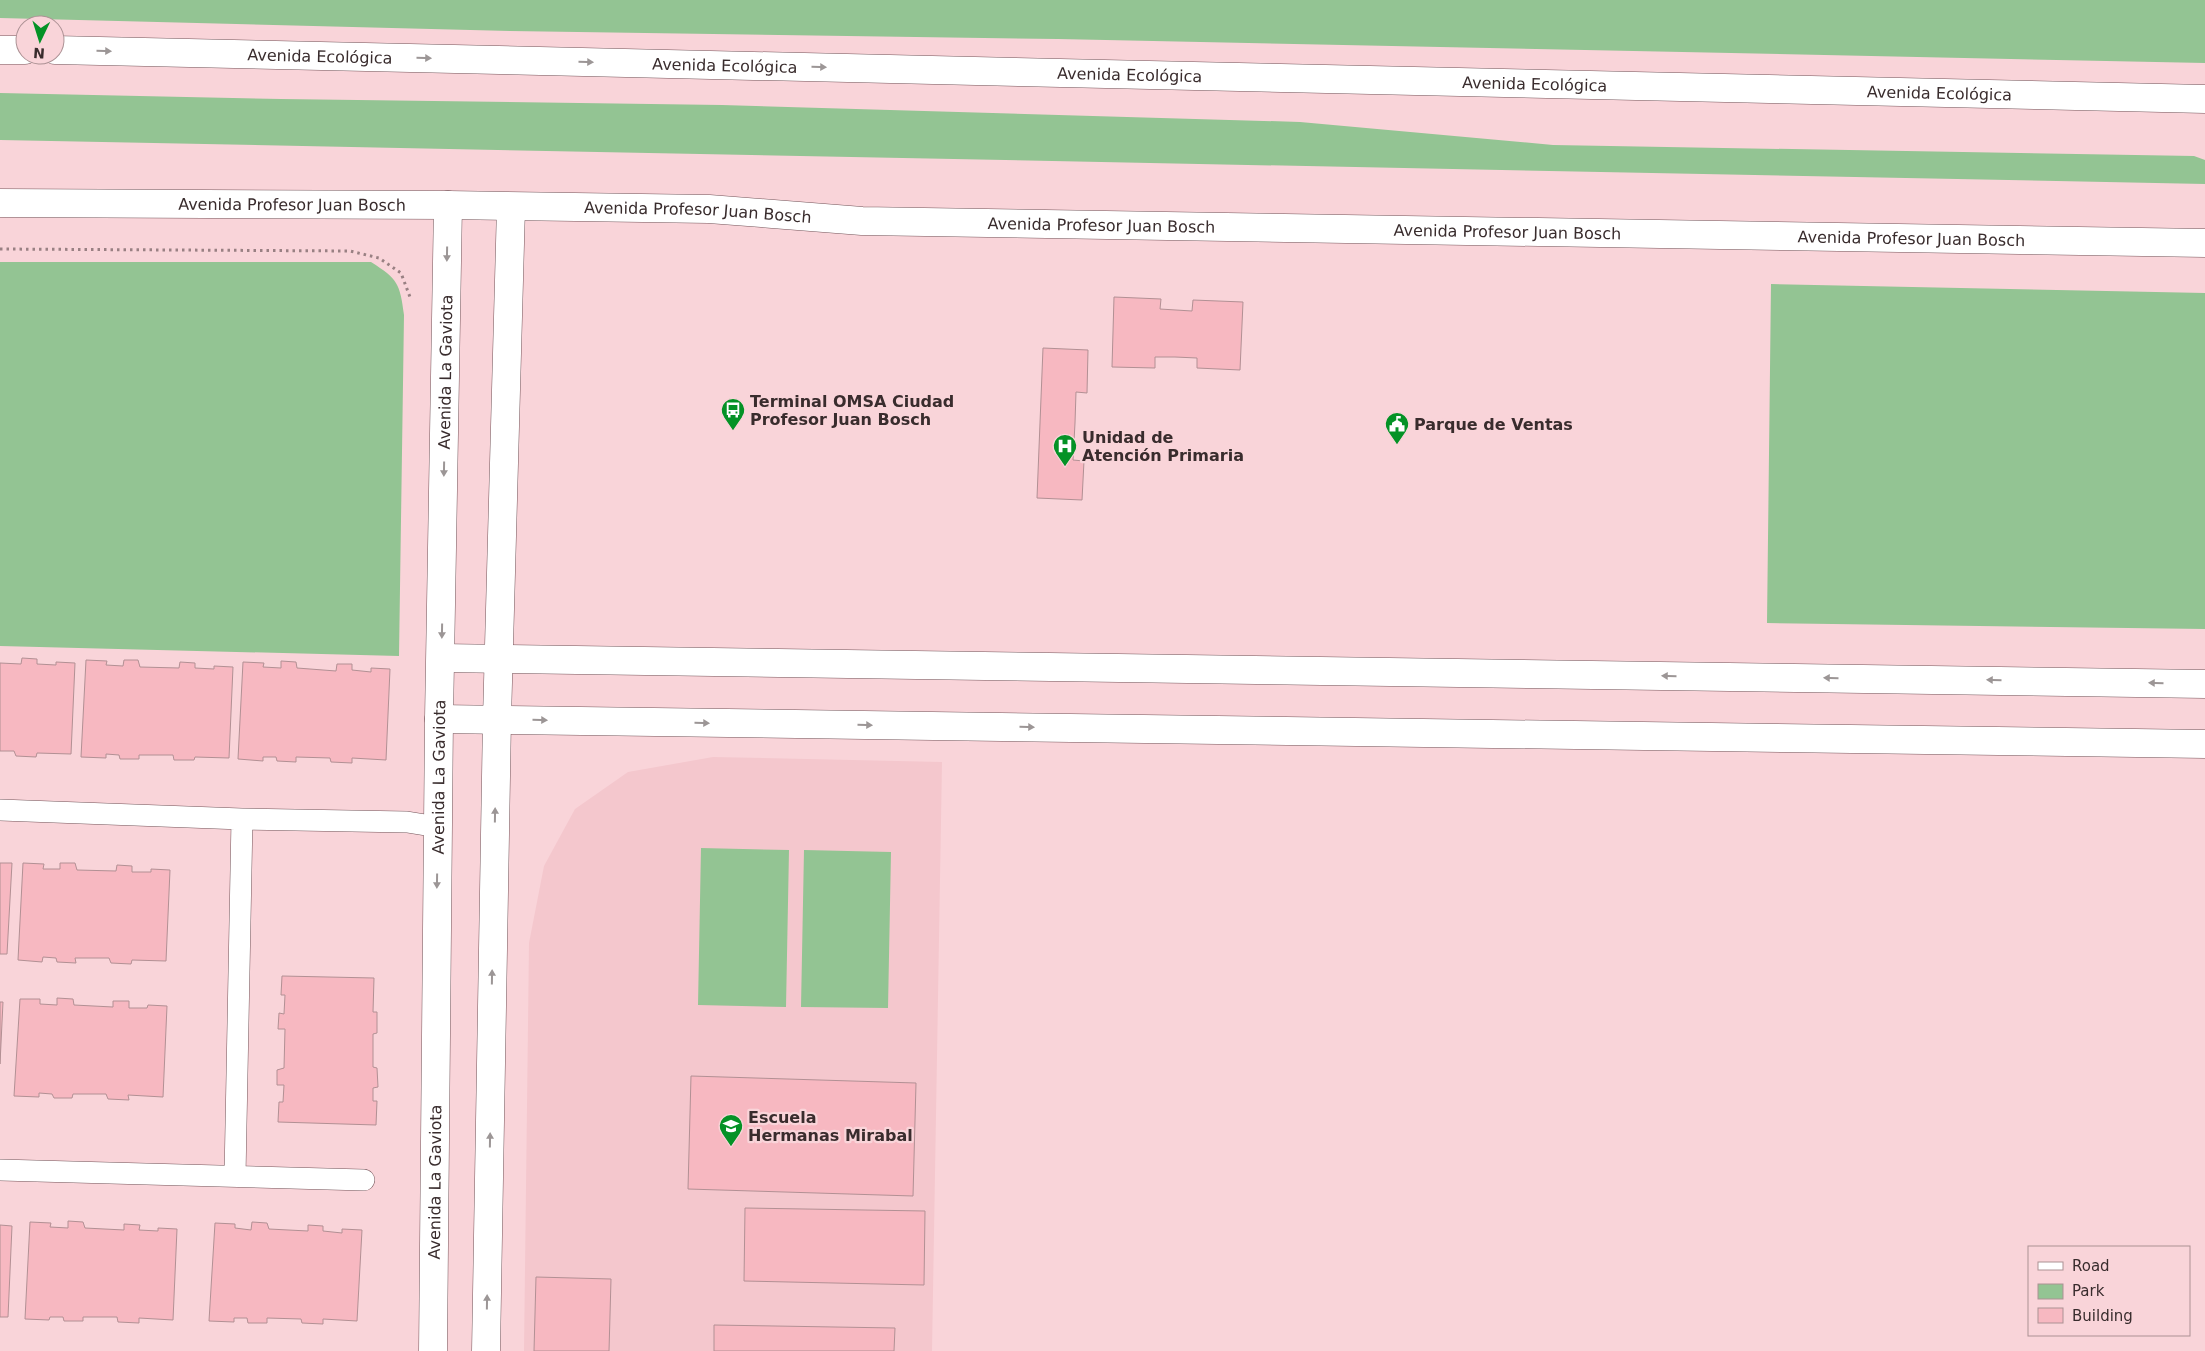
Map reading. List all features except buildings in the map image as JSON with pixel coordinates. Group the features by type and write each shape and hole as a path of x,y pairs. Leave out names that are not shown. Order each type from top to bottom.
{"street":[{"path":"0,50 15,50"},
{"name":"Avenida Ecológica","path":"65,50 2204,100"},
{"name":"Avenida Profesor Juan Bosch","path":"0,203 448,205 709,210 862,221 2205,243"},
{"name":"Avenida La Gaviota","path":"433,1351 439,719 448,205"},
{"path":"486,1351 497,719 511,207"},
{"path":"441,658 2205,684"},
{"path":"439,719 2205,744"}],"lane":[{"path":"0,810 242,819 407,822 438,827"},
{"path":"235,1176 242,819"},
{"path":"0,1170 364,1180"}],"path":[{"path":"0,249 350,251 379,258 401,273 412,302"}],"shaded area":[{"name":"Escuela Hermanas Mirabal","path":"713,757 942,762 932,1351 524,1351 529,943 544,866 575,809 628,772"}],"green space":[{"path":"0,0 2205,0 2205,63 1058,39 510,31 65,20 65,15 15,15 15,18 0,18"},
{"path":"0,93 722,105 1300,122 1553,145 2194,156 2205,160 2205,184 0,140"},
{"path":"0,262 371,262 387,273 399,289 404,315 399,656 0,646"},
{"path":"1771,284 2205,293 2205,629 1767,623"},
{"path":"701,848 789,850 786,1007 698,1005"},
{"path":"804,850 891,852 888,1008 801,1007"}],"place":[{"name":"Terminal OMSA Ciudad Profesor Juan Bosch","path":"733,431"},
{"name":"Parque de Ventas","path":"1397,445"},
{"name":"Unidad de Atención Primaria","path":"1065,467"},
{"name":"Escuela Hermanas Mirabal","path":"731,1147"}]}
